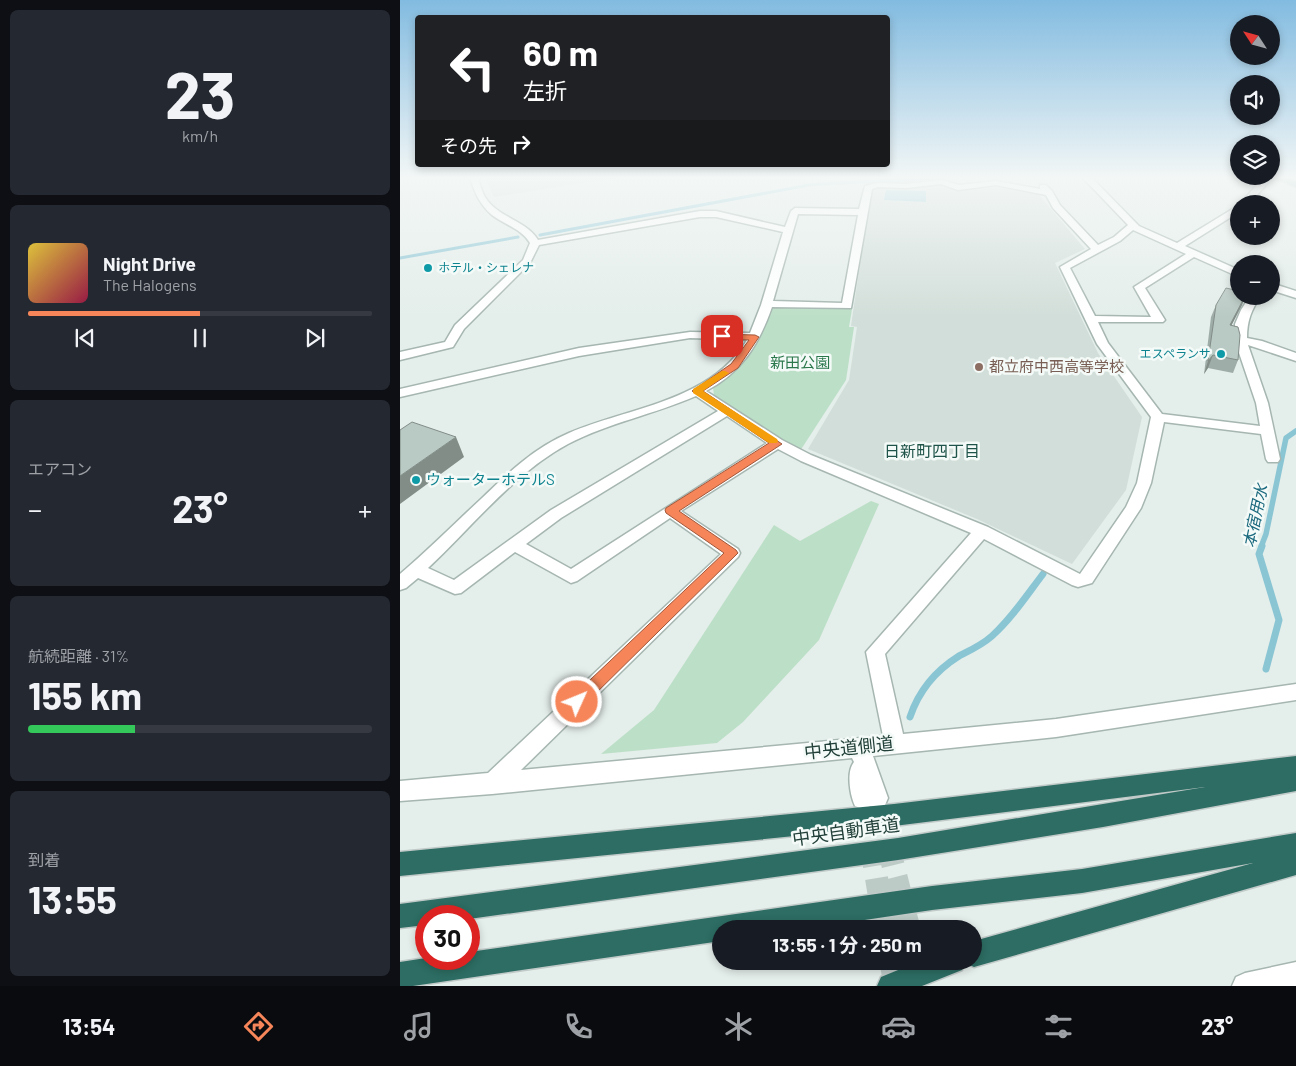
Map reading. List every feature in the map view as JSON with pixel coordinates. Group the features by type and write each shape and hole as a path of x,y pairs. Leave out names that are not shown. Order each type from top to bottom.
{"highway":[{"path":"400,864 894,814 1296,766"},
{"name":"中央自動車道","path":"400,916 898,849 1103,816 1296,780"},
{"path":"400,975 932,898 1082,881 1296,844"},
{"path":"982,952 1296,863"},
{"path":"890,986 931,970"}],"street":[{"path":"514,224 529,233 535,244"},
{"path":"535,244 647,224"},
{"path":"760,224 787,230"},
{"path":"400,584 518,472 540,455 583,432 697,391 735,366 755,337 790,224"},
{"path":"766,304 847,306 861,224"},
{"path":"1073,224 1097,250"},
{"path":"1179,246 1214,224"},
{"path":"1230,270 1133,225 1118,239 1065,267 1103,344 1158,417 1269,431"},
{"path":"400,356 449,345 459,327 527,261 535,244"},
{"path":"1089,319 1159,320 1139,287 1194,252"},
{"path":"1280,289 1296,295"},
{"path":"1250,305 1241,324 1241,342 1255,378 1269,431 1273,459"},
{"path":"400,393 579,352 690,335 755,337"},
{"path":"1241,342 1258,343 1296,357"},
{"path":"697,391 777,444 806,458 982,531 1078,581 1086,579 1136,500 1144,483 1150,461 1158,417"},
{"path":"416,570 455,588 556,514 727,411"},
{"path":"515,545 571,577 670,510 777,444"},
{"path":"492,784 732,553 670,510"},
{"path":"895,744 875,652 982,531"},
{"name":"中央道側道","path":"400,792 1056,728 1296,692"},
{"path":"858,748 870,798"},
{"path":"1245,986 1296,975"}],"shaded area":[{"name":"都立府中西高等学校","path":"866,224 1064,224 1085,249 1055,263 1098,353 1142,417 1126,490 1072,564 977,519 808,449 849,380 857,327 851,326"}],"green space":[{"name":"新田公園","path":"774,307 852,309 849,327 854,327 846,380 800,451 714,396 713,387 742,363 759,335 766,310"},
{"path":"871,501 879,504 819,640 743,722 717,743 601,754 654,710 774,525 800,541"}],"building":[{"path":"1226,288 1230,289 1230,305 1240,305 1230,325 1238,327 1240,335 1238,360 1213,355 1208,361 1216,305"},
{"path":"412,422 456,437 400,476 400,430"}],"waterway":[{"path":"540,235 599,224"},
{"path":"400,258 518,237"},
{"name":"本宿用水","path":"1261,547 1266,534 1286,438 1296,431"},
{"name":"本宿用水","path":"1262,546 1259,554 1279,620 1266,669"},
{"path":"910,717 918,698 935,675 950,662 992,636 1013,614 1043,574"}],"tunnel":[{"path":"865,809 884,920"},
{"path":"879,809 907,920"},
{"path":"892,970 895,986"},
{"path":"920,970 924,986"}],"slow traffic":[{"path":"725,373 697,391 773,441"}],"place":[{"name":"ホテル・シェレナ","path":"428,268"},
{"name":"エスペランサ","path":"1221,354"},
{"name":"都立府中西高等学校","path":"979,367"},
{"name":"ウォーターホテルS","path":"416,480"}],"district":[{"name":"日新町四丁目","path":"932,451"}],"route":[{"path":"577,702 732,553 670,510 777,444 697,391 735,366 755,337 722,336"}]}
